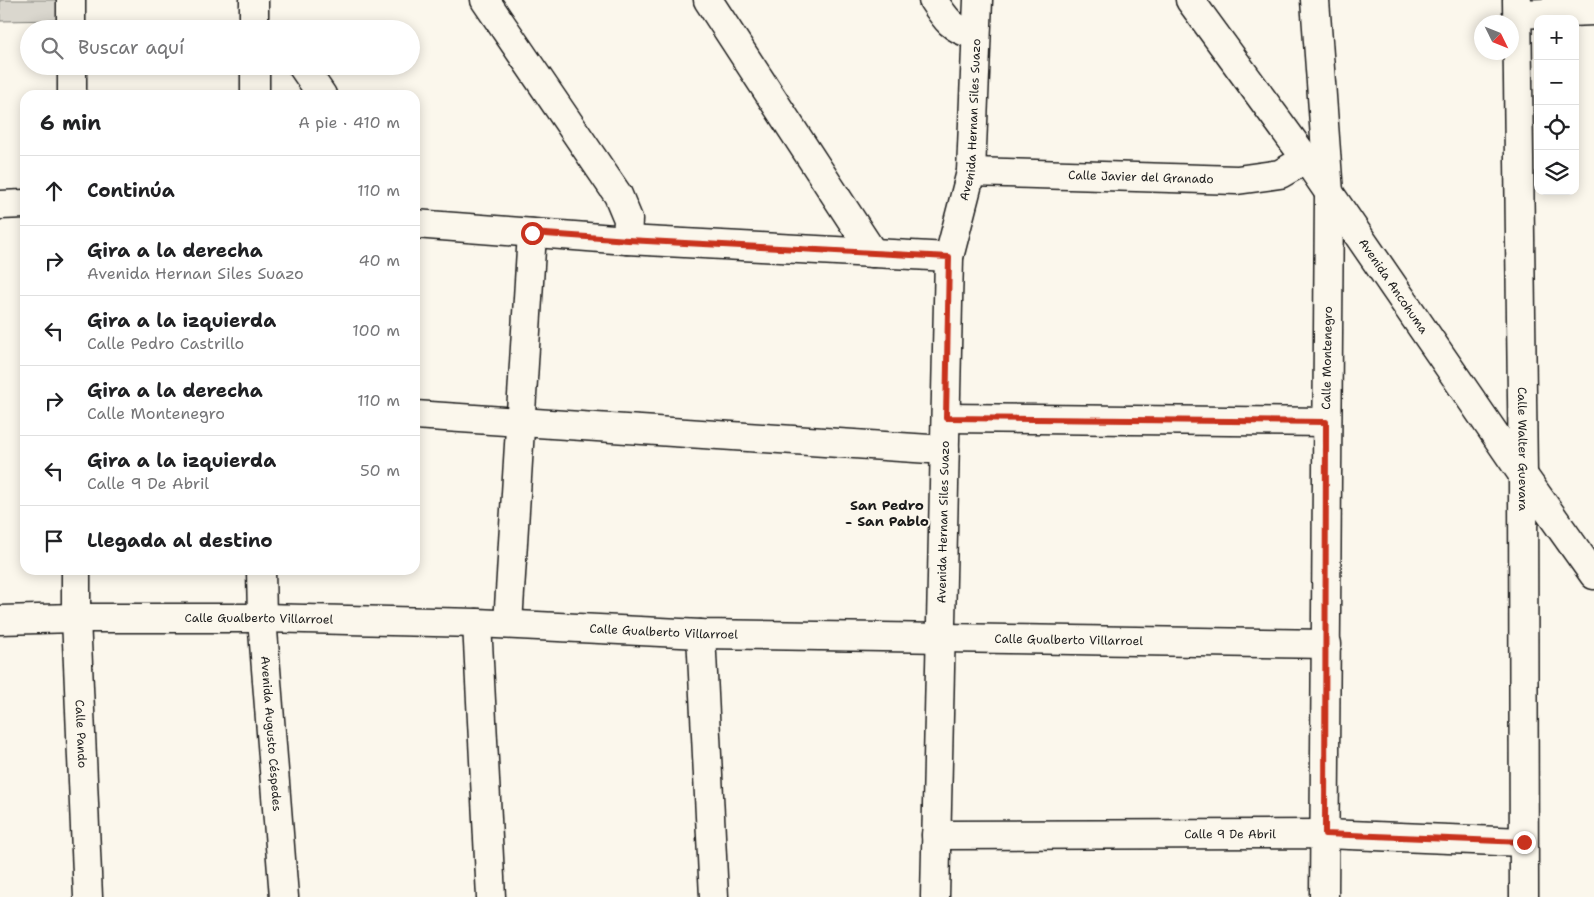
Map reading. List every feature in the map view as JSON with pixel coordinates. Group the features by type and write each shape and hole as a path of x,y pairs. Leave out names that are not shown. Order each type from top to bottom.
{"street":[{"path":"71,0 71,20"},
{"path":"254,0 254,20"},
{"path":"485,0 618,195 628,219 628,240"},
{"path":"708,0 873,253"},
{"path":"933,0 945,19 954,27 975,35"},
{"name":"Avenida Hernan Siles Suazo","path":"935,897 949,257 971,172 975,35 978,0"},
{"name":"Avenida Ancohuma","path":"1190,0 1306,159 1594,575"},
{"name":"Calle Montenegro","path":"1315,0 1329,193 1324,897"},
{"path":"1518,7 1594,11"},
{"name":"Calle Walter Guevara","path":"1518,7 1523,475 1524,897"},
{"path":"72,75 72,90"},
{"path":"255,75 255,90"},
{"path":"308,75 319,90"},
{"name":"Calle Javier del Granado","path":"971,172 1237,180 1280,174 1306,159"},
{"path":"0,205 20,204"},
{"path":"420,224 628,240 949,257"},
{"path":"508,624 532,233"},
{"path":"420,414 945,450"},
{"path":"946,418 1326,422"},
{"name":"Calle Pando","path":"76,575 76,618 88,897"},
{"name":"Avenida Augusto Céspedes","path":"261,575 262,618 284,897"},
{"name":"Calle Gualberto Villarroel","path":"0,620 262,618 477,622 701,634 1327,644"},
{"path":"477,622 490,897"},
{"path":"701,634 714,897"},
{"name":"Calle 9 De Abril","path":"936,835 1325,834 1524,842"}],"shaded area":[{"path":"0,0 64,0 64,20 0,21"}],"district":[{"name":"San Pedro - San Pablo","path":"887,514"}],"route":[{"path":"532,233 949,257 946,418 1326,422 1327,644 1325,834 1524,842"}]}
